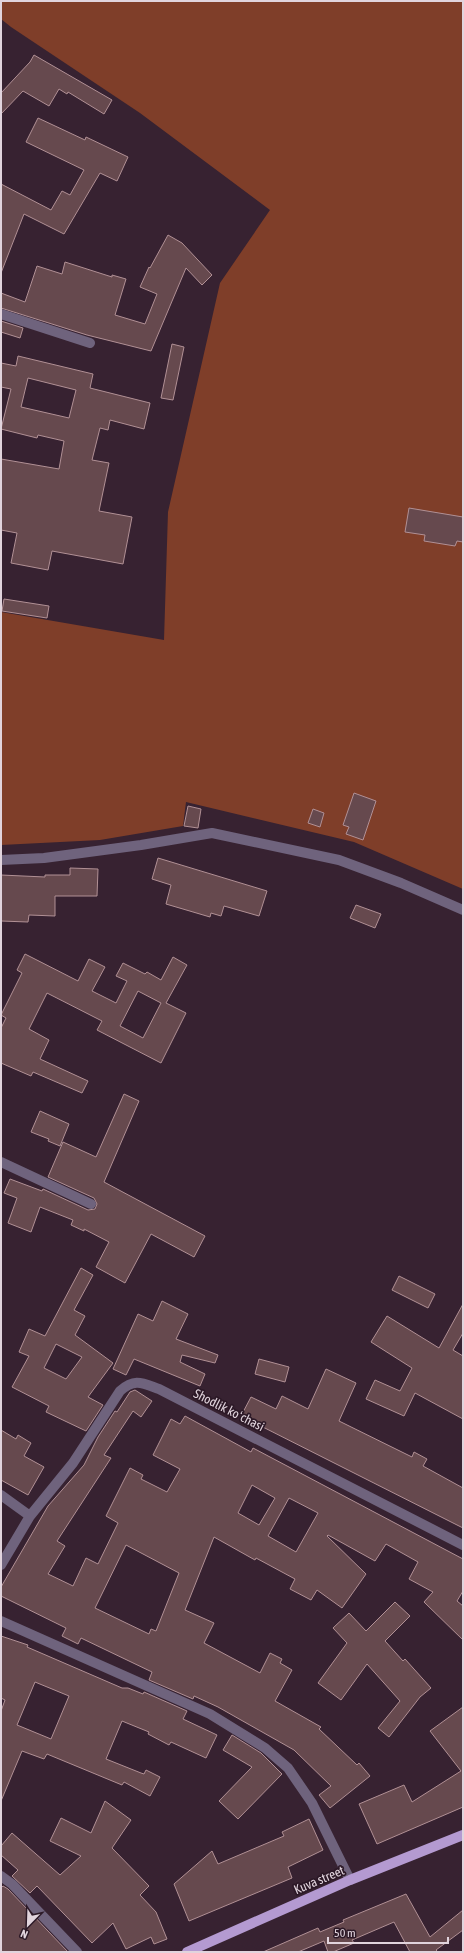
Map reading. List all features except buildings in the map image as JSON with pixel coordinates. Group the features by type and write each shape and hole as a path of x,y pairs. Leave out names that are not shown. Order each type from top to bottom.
{"main road":[{"name":"Kuva street","path":"187,1952 350,1880 463,1836"}],"street":[{"path":"1,314 90,343"},
{"path":"1,860 51,857 141,845 212,833 339,860 401,883 463,910"},
{"path":"1,1162 91,1204"},
{"name":"Shodlik koʻchasi","path":"1,1565 30,1516 73,1463 120,1391 129,1383 140,1382 159,1389 463,1545"},
{"path":"1,1495 30,1516"},
{"path":"1,1621 210,1714 265,1748 288,1768 312,1803 350,1880"},
{"path":"1,1876 12,1884 77,1952"}],"shaded area":[{"path":"1,1 463,1 463,889 354,842 186,802 183,826 100,840 1,845 1,612 164,640 168,512 220,283 270,210 140,113 11,27 1,19"}]}
